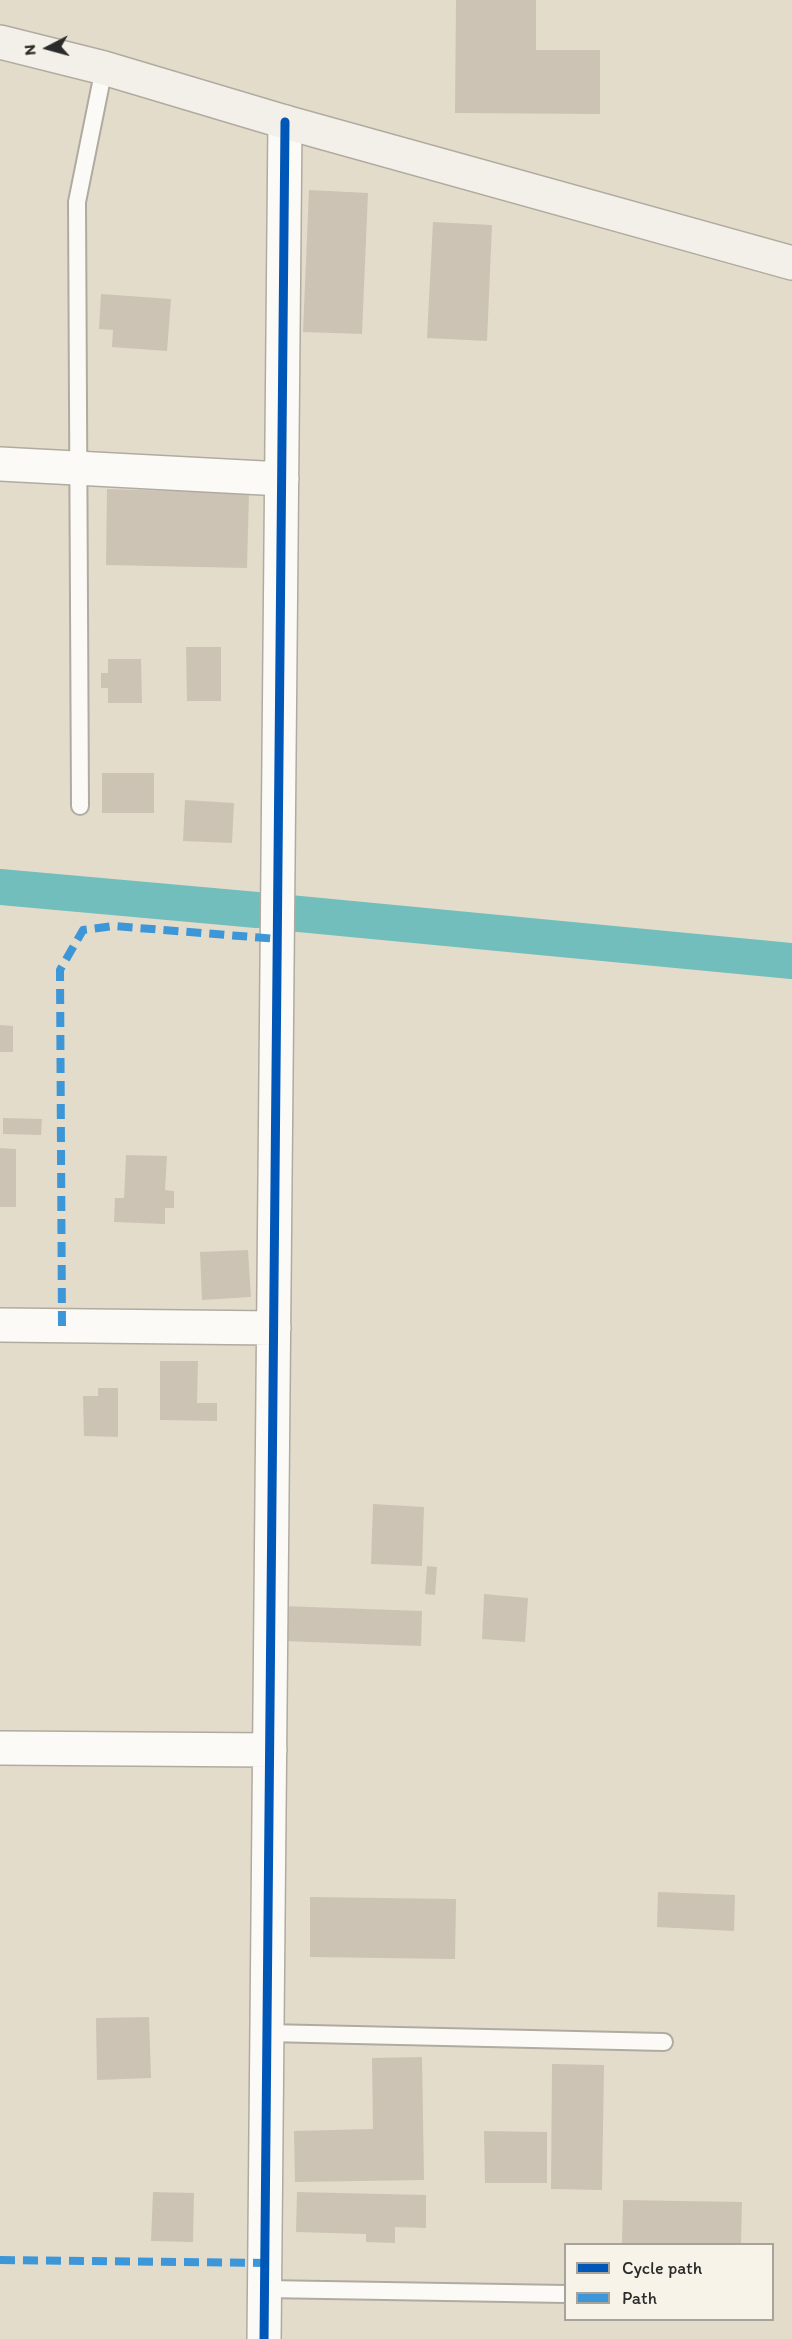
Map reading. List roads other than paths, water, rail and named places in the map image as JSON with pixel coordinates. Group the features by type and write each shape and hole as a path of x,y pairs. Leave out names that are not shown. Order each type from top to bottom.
{"street":[{"path":"0,42 104,68 285,122 792,263"},
{"path":"264,2339 285,122"},
{"path":"0,464 282,479"},
{"path":"0,1325 274,1328"},
{"path":"0,1748 270,1750"}],"lane":[{"path":"80,806 77,202 104,68"},
{"path":"267,2032 664,2042"},
{"path":"265,2289 564,2294"}],"waterway":[{"path":"0,887 257,910"},
{"path":"289,913 792,961"}]}
